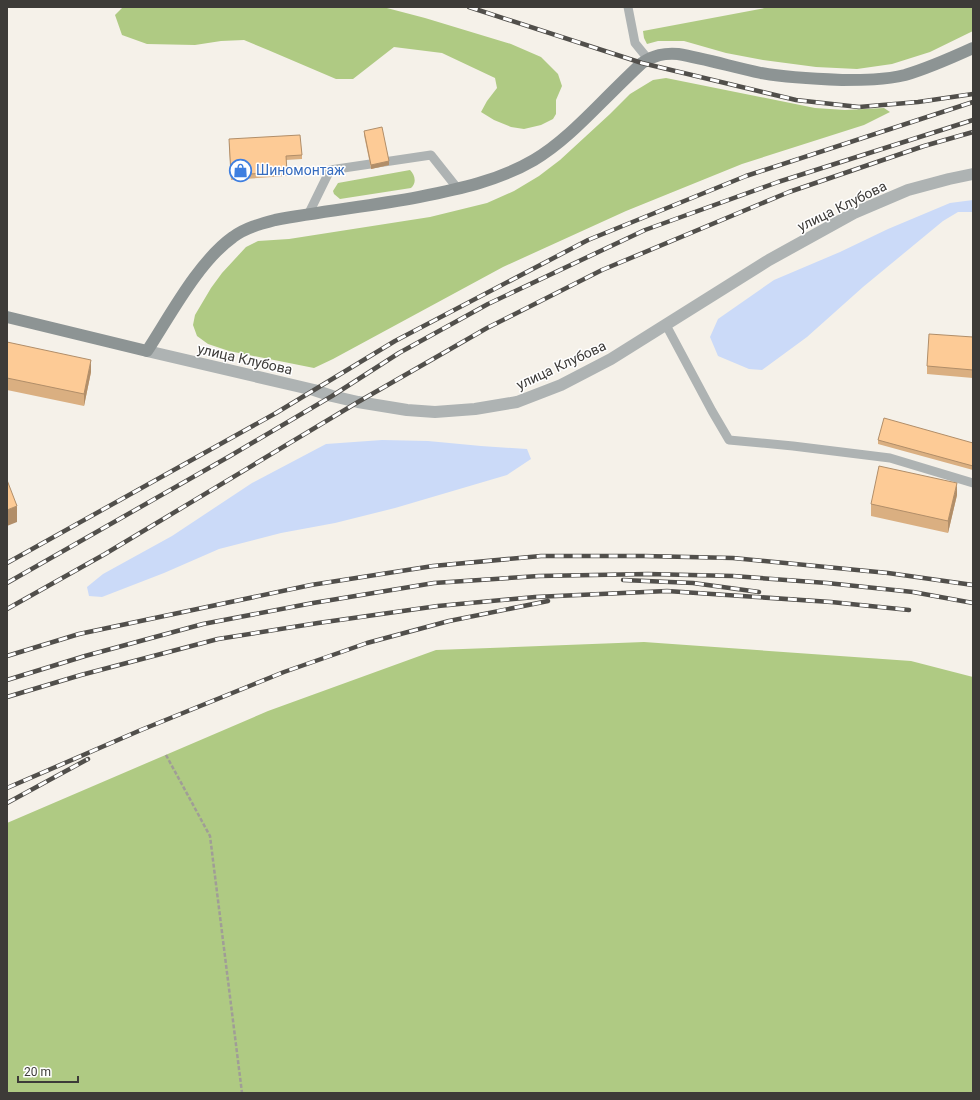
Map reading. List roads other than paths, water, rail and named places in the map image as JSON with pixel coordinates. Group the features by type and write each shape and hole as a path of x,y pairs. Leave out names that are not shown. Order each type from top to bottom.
{"main road":[{"path":"147,351 187,289 206,263 224,245 241,232 275,220 387,203 458,189 498,177 521,167 546,152 576,127 625,79 648,59 658,55 678,54 776,75 828,80 862,80 905,75 942,62 973,48"},
{"name":"улица Клубова","path":"7,317 147,351"}],"street":[{"name":"улица Клубова","path":"147,351 352,400 407,410 435,412 475,409 517,402 561,385 611,359 769,260 854,213 908,190 973,174"}],"lane":[{"path":"628,7 635,42 648,59"},
{"path":"308,214 330,170 431,155 458,189"},
{"path":"666,325 729,440 890,458 973,483"}],"water":[{"path":"973,200 973,212 958,212 943,221 863,287 807,337 762,370 749,369 718,356 710,337 718,319 774,280 950,203"},
{"path":"382,440 428,441 527,449 531,459 507,475 395,508 335,523 281,533 219,549 164,573 102,597 89,596 87,587 103,574 172,536 252,483 326,444"}],"railway":[{"path":"469,7 642,63 796,100 859,107 918,102 973,94"},
{"path":"7,563 276,413 395,341 588,240 746,176 973,102"},
{"path":"7,583 230,456 332,396 399,353 488,304 645,230 778,182 973,120"},
{"path":"7,609 105,554 358,402 487,328 602,270 789,192 924,146 973,132"},
{"path":"7,656 79,634 311,585 433,566 541,556 733,558 888,573 973,585"},
{"path":"7,680 85,656 203,624 313,603 434,583 539,576 648,574 733,576 827,583 913,592 973,603"},
{"path":"623,580 693,583 759,592"},
{"path":"7,697 81,675 218,639 438,606 535,597 667,591 831,602 909,610"},
{"path":"7,788 141,730 284,672 367,643 449,621 548,601"},
{"path":"7,803 88,759"}],"place":[{"name":"Шиномонтаж","path":"241,170"}]}
